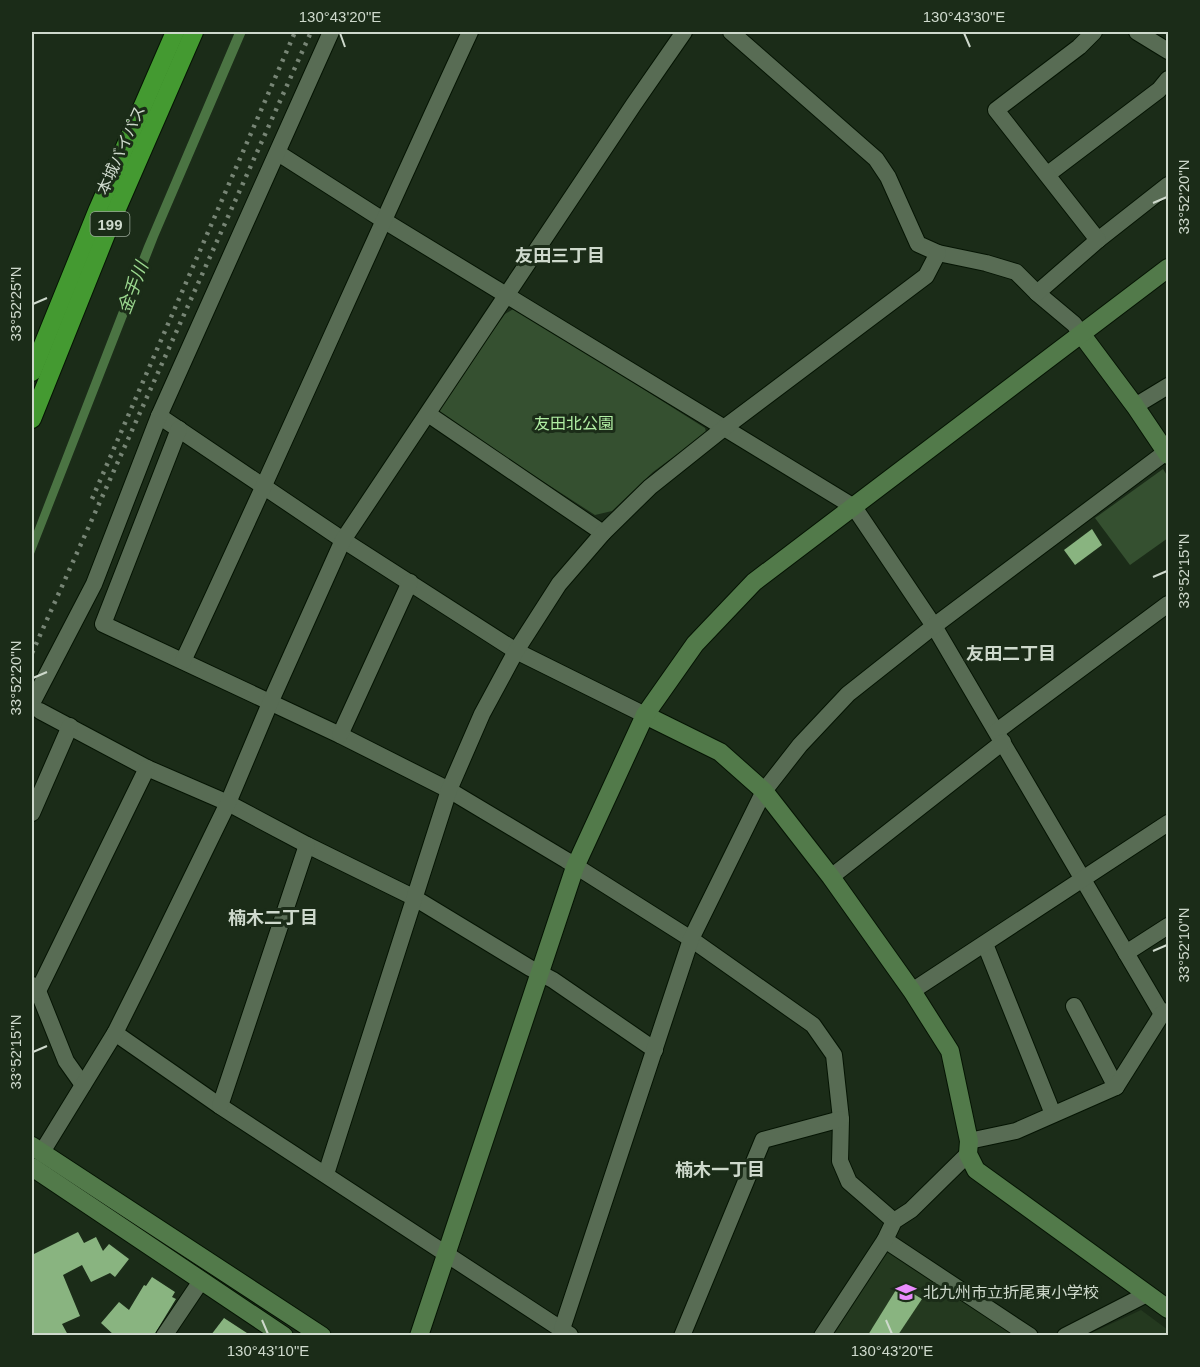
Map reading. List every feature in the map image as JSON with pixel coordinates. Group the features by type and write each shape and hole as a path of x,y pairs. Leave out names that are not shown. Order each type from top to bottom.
{"highway":[{"name":"本城バイパス","path":"32,372 98,209 175,32"},
{"name":"本城バイパス","path":"32,419 109,227 194,32"}],"street":[{"path":"331,32 159,416 94,584 36,707 147,768 228,803 413,897 541,975 553,980 655,1050"},
{"path":"183,662 265,487 383,220 470,32"},
{"path":"35,1155 116,1033 228,803 343,540 684,32"},
{"path":"116,1033 220,1106 566,1332 691,939 764,791 800,745 848,694 934,626 1167,453 1074,324 1016,272 938,253 918,244 888,177 876,159 731,32"},
{"path":"1094,32 1079,47 996,110 1098,240"},
{"path":"1137,32 1168,51"},
{"path":"1048,174 1159,90 1168,79"},
{"path":"278,153 383,220 854,507 934,626 1126,953 1165,1013 1116,1088 1016,1131 968,1148 911,1210 894,1221 885,1240 822,1335"},
{"path":"1037,293 1098,240 1168,185"},
{"path":"326,1174 413,897 450,790 482,714 516,651 559,584 603,533 650,487 724,428 926,276 938,253"},
{"path":"419,1335 541,975 575,867 645,715 695,644 754,582 1168,268"},
{"path":"1135,406 1168,386"},
{"path":"428,414 603,533"},
{"path":"159,416 343,540 516,651 720,752 764,791 831,877 912,991 950,1051 968,1148 976,1170 1162,1300"},
{"path":"179,429 103,624 340,735 450,790 691,939 773,994 813,1025 834,1055 841,1119 840,1161 849,1182 894,1221"},
{"path":"340,735 410,582"},
{"path":"831,877 1000,737 1168,604"},
{"path":"32,813 70,726"},
{"path":"83,1084 66,1061 35,988 147,768"},
{"path":"912,991 1168,824"},
{"path":"220,1106 308,845"},
{"path":"1126,953 1168,926"},
{"path":"985,944 1053,1114"},
{"path":"1074,1006 1116,1088"},
{"path":"682,1335 763,1140 841,1119"},
{"path":"35,1155 201,1281 284,1335"},
{"path":"35,1155 322,1335"},
{"path":"885,1240 1030,1335"},
{"path":"164,1335 201,1281"},
{"path":"1065,1335 1162,1300"}],"shaded area":[{"name":"北九州市立折尾東小学校","path":"886,1249 1025,1336 828,1336"},
{"name":"北九州市立折尾東小学校","path":"1141,1310 1168,1330 1168,1335 1087,1335"}],"green space":[{"name":"友田北公園","path":"515,308 705,428 707,436 691,444 653,472 612,511 595,515 439,414 439,406 505,314"},
{"path":"1163,469 1168,477 1168,538 1130,565 1095,518"}],"water":[{"name":"金手川","path":"235,32 246,32 158,237 32,559 32,536 144,246"}],"building":[{"path":"1092,529 1102,545 1075,565 1064,550"},
{"path":"78,1232 84,1243 96,1237 103,1251 109,1244 129,1259 115,1277 110,1273 91,1282 82,1265 63,1275 80,1316 62,1324 68,1335 34,1335 32,1331 32,1255"},
{"path":"152,1277 175,1292 172,1297 176,1299 154,1335 114,1335 101,1323 119,1302 129,1310 144,1285 146,1286"},
{"path":"899,1285 922,1299 898,1335 868,1335"},
{"path":"224,1318 250,1335 211,1335"}],"railway":[{"path":"92,499 295,32"},
{"path":"32,653 311,32"}],"place":[{"name":"北九州市立折尾東小学校","path":"906,1292"}],"district":[{"name":"友田三丁目","path":"560,256"},
{"name":"友田二丁目","path":"1011,654"},
{"name":"楠木二丁目","path":"273,918"},
{"name":"楠木一丁目","path":"720,1170"}]}
